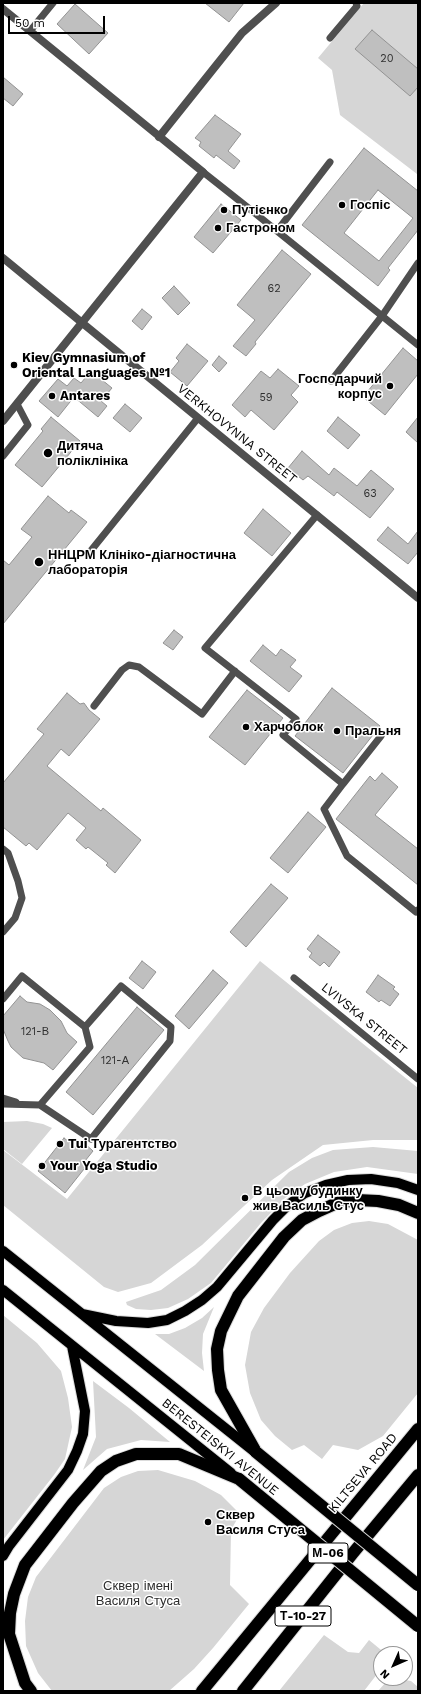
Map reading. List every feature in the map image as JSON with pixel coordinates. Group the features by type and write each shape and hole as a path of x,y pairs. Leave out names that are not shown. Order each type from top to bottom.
{"highway":[{"path":"256,1452 221,1390 218,1370 217,1349 221,1331 238,1296 284,1237 302,1220 319,1210 337,1203 357,1200 378,1201 399,1205 418,1213"},
{"name":"KILTSEVA ROAD","path":"232,1654 418,1429"},
{"name":"BERESTEISKYI AVENUE","path":"256,1452 418,1585"},
{"path":"31,1691 25,1683 9,1634 10,1614 14,1594 25,1565 73,1503 101,1471 116,1461 136,1454 179,1454 239,1479"},
{"name":"Т-10-27","path":"251,1685 353,1553 418,1475"},
{"name":"BERESTEISKYI AVENUE","path":"239,1479 418,1626"},
{"path":"192,1691 232,1654"},
{"name":"Т-10-27","path":"202,1691 232,1654"},
{"path":"243,1691 251,1685"}],"main road":[{"path":"82,1314 116,1321 148,1322 167,1320 185,1311 202,1300 217,1287 273,1220 288,1205 305,1193 326,1185 348,1180 371,1179 398,1183 418,1190"},
{"name":"BERESTEISKYI AVENUE","path":"3,1251 256,1452"},
{"name":"BERESTEISKYI AVENUE","path":"3,1290 239,1479"},
{"path":"3,1556 9,1546 68,1470 77,1451 82,1434 85,1411 72,1346"}],"street":[{"path":"159,137 242,33 276,3"},
{"path":"3,9 202,172 3,421"},
{"name":"VERKHOVYNNA STREET","path":"3,258 418,598"}],"lane":[{"path":"30,31 53,3"},
{"path":"330,38 357,6 356,3"},
{"path":"277,231 330,162"},
{"path":"202,172 418,346"},
{"path":"331,381 382,316 418,263"},
{"path":"3,456 28,425 17,404"},
{"path":"89,553 198,418"},
{"path":"317,515 205,648 296,719 283,736 343,784"},
{"path":"94,706 122,670 129,665 139,667 202,714 235,672"},
{"path":"381,736 324,809 347,856 416,912 418,910"},
{"path":"3,850 8,853 18,881 22,898 15,918 3,932"},
{"path":"3,999 22,976 85,1026 90,1047 40,1105"},
{"name":"LVIVSKA STREET","path":"294,978 418,1079"},
{"path":"3,1104 40,1105 91,1139 170,1041 171,1027 121,986 85,1026"},
{"path":"3,1098 21,1104"}],"green space":[{"path":"364,3 418,3 417,174 340,115 332,70 318,58"},
{"path":"260,961 418,1088 418,1140 373,1140 323,1145 272,1180 202,1245 151,1283 118,1292 104,1287 3,1205 3,1150 67,1199"},
{"path":"27,1121 43,1124 52,1128 22,1164 3,1149 3,1122"},
{"path":"373,1147 418,1151 418,1174 367,1167 334,1172 305,1184 285,1198 261,1223 211,1283 188,1299 168,1308 151,1310 136,1309 127,1305 126,1302 161,1290 195,1265 289,1172 312,1158 333,1150"},
{"path":"369,1221 388,1224 418,1240 418,1393 383,1436 358,1450 333,1445 322,1459 304,1445 292,1450 275,1436 261,1420 250,1393 245,1365 251,1332 264,1308 290,1273 319,1241 334,1230 352,1223"},
{"path":"214,1307 203,1334 202,1353 204,1371 155,1334 169,1334 185,1328 202,1318"},
{"path":"3,1315 37,1343 61,1371 68,1398 72,1427 65,1459 3,1540"},
{"path":"93,1381 170,1442 141,1440 107,1449 83,1470 96,1437"},
{"name":"Сквер імені Василя Стуса","path":"158,1470 195,1481 221,1495 240,1514 231,1530 230,1585 249,1604 194,1669 169,1691 52,1691 38,1673 26,1646 25,1621 28,1597 36,1577 104,1488 121,1477 138,1471"},
{"path":"324,1635 348,1652 359,1653 369,1640 376,1646 373,1646 373,1679 364,1691 279,1691"},
{"path":"413,1683 418,1687 418,1691 378,1691 382,1686 413,1686"}],"building":[{"path":"205,3 244,3 229,22"},
{"path":"75,4 108,33 89,54 57,24"},
{"path":"372,30 418,69 418,87 410,96 355,49"},
{"path":"3,77 23,94 13,106 3,98"},
{"path":"215,115 241,134 228,151 240,161 234,169 216,155 214,158 199,146 201,142 195,138"},
{"name":"Госпіс","path":"364,148 418,191 418,230 388,268 390,270 378,286 302,225","holes":["378,190 413,218 379,261 344,233"]},
{"name":"Гастроном","path":"221,204 241,220 213,253 194,237"},
{"path":"282,250 311,274 255,342 256,344 246,356 233,346 255,320 237,305"},
{"path":"174,286 190,303 178,315 162,298"},
{"path":"142,309 152,317 142,330 132,321"},
{"path":"187,344 208,361 187,386 170,372 179,361 176,358"},
{"name":"Господарчий корпус","path":"403,348 418,361 418,374 385,415 363,397"},
{"path":"219,356 227,363 219,372 212,365"},
{"path":"278,369 299,386 291,395 298,402 274,430 251,410 245,417 232,405 261,371 270,378"},
{"path":"91,371 112,388 101,401 107,406 98,417 74,397 58,417 39,401 58,379 67,386 74,378 81,383"},
{"path":"125,404 142,418 130,432 113,418"},
{"name":"Дитяча поліклініка","path":"51,417 80,441 42,487 15,465 43,431 41,429"},
{"path":"338,417 360,435 348,449 327,431"},
{"path":"418,417 418,443 406,432"},
{"path":"302,451 329,475 334,468 357,486 371,470 394,489 370,518 337,492 334,496 308,476 303,480 288,468"},
{"name":"ННЦРМ Клініко-діагностична лабораторія","path":"48,496 69,513 71,510 87,522 3,624 3,560 9,565 32,537 21,529"},
{"path":"263,509 291,533 272,556 244,533"},
{"path":"388,527 408,544 418,531 418,552 408,564 377,540"},
{"path":"174,630 183,637 173,650 163,643"},
{"path":"263,645 276,656 281,649 296,660 290,667 302,676 289,692 250,661"},
{"name":"Пральня","path":"332,688 380,726 343,773 295,736"},
{"name":"Харчоблок","path":"247,690 283,718 245,765 209,737"},
{"path":"67,693 80,704 84,703 89,710 100,719 69,756 61,749 47,766 101,811 103,808 141,840 115,873 106,865 108,863 88,847 86,849 76,840 86,828 68,813 37,850 29,843 26,846 3,827 3,783 44,734 37,729"},
{"path":"382,773 398,787 375,815 418,849 418,885 336,819 370,776 375,781"},
{"path":"308,812 326,827 288,873 270,858"},
{"path":"271,884 288,898 246,947 230,932"},
{"path":"318,935 340,952 329,967 324,962 320,966 309,957 312,953 307,949"},
{"path":"142,961 156,972 143,989 129,978"},
{"path":"213,970 228,983 189,1029 175,1016"},
{"path":"378,975 395,987 393,989 399,994 390,1006 381,1000 379,1002 366,992"},
{"path":"20,996 27,1002 40,1004 50,1010 61,1021 67,1033 77,1042 53,1070 44,1063 23,1058 11,1047 8,1041 3,1029 3,1016"},
{"path":"137,1007 164,1030 93,1115 66,1092"},
{"path":"64,1138 78,1149 83,1142 93,1151 85,1161 88,1164 65,1193 38,1171"}],"place":[{"name":"Госпіс","path":"342,205"},
{"name":"Путієнко","path":"224,210"},
{"name":"Гастроном","path":"218,228"},
{"name":"Kiev Gymnasium of Oriental Languages №1","path":"14,365"},
{"name":"Господарчий корпус","path":"390,386"},
{"name":"Antares","path":"52,396"},
{"name":"Дитяча поліклініка","path":"48,453"},
{"name":"ННЦРМ Клініко-діагностична лабораторія","path":"39,562"},
{"name":"Харчоблок","path":"246,727"},
{"name":"Пральня","path":"337,731"},
{"name":"Tui Турагентство","path":"60,1144"},
{"name":"Your Yoga Studio","path":"42,1166"},
{"name":"В цьому будинку жив Василь Стус","path":"245,1198"},
{"name":"Сквер Василя Стуса","path":"208,1522"}]}
